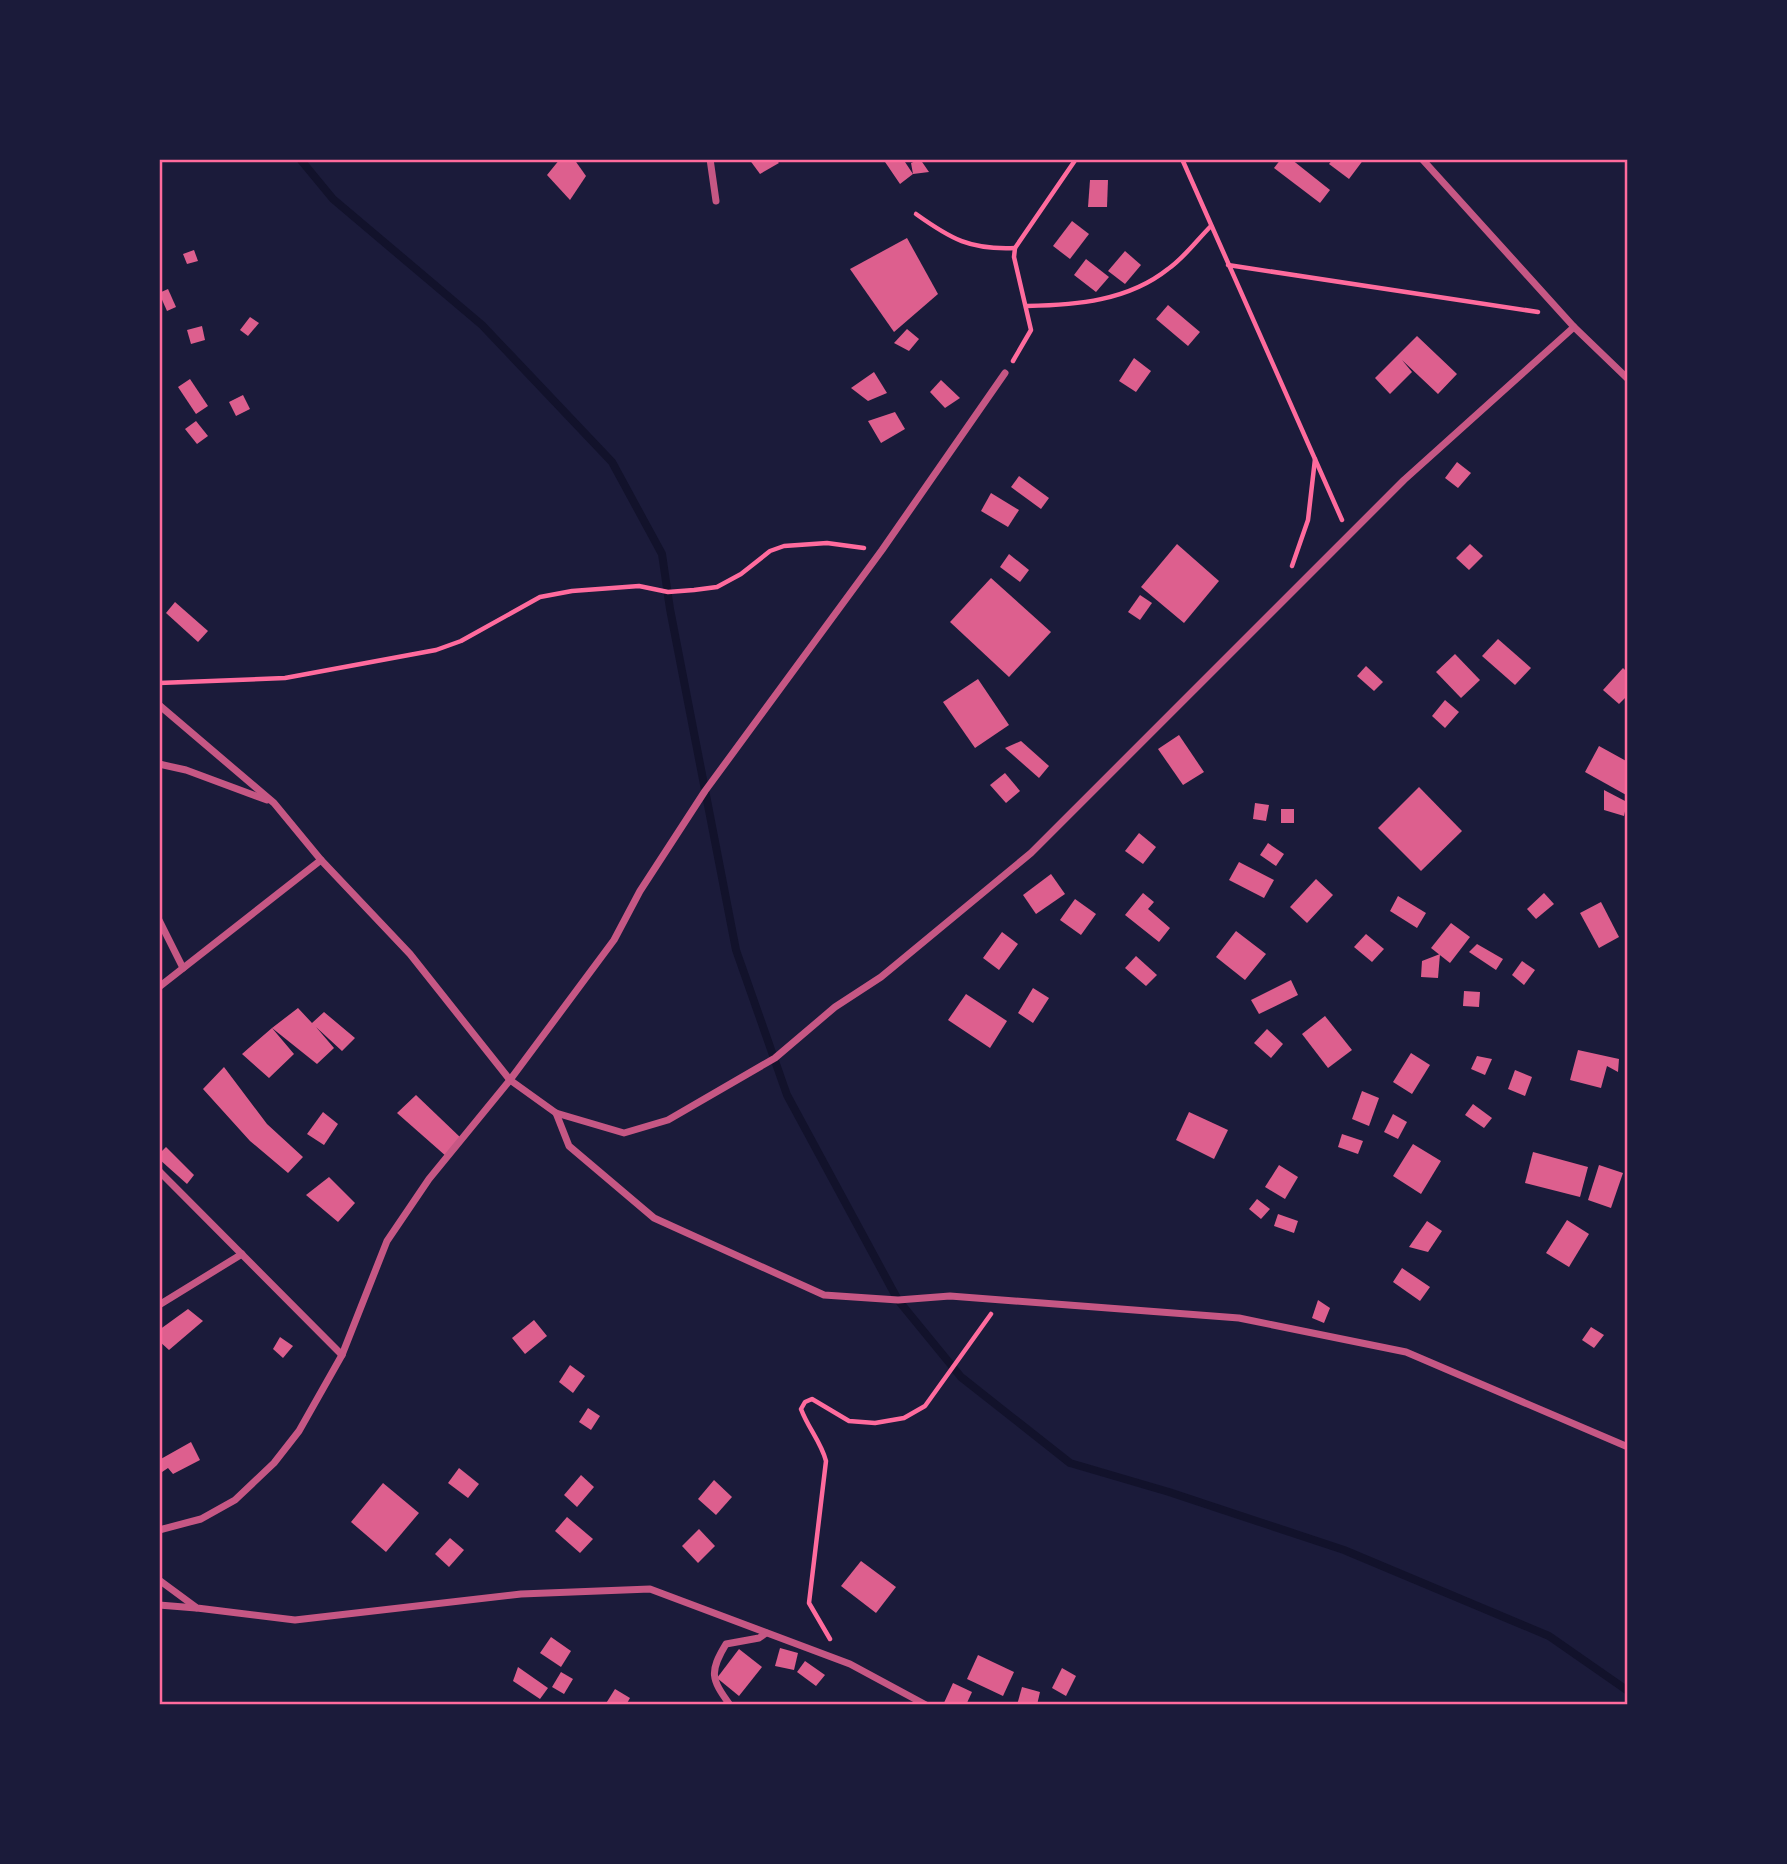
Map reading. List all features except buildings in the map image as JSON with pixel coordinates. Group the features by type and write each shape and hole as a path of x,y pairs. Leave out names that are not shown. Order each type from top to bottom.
{"street":[{"path":"710,159 716,201"},
{"path":"1422,159 1574,327 1628,379"},
{"path":"159,705 274,803 321,860 410,954 510,1080 556,1113 624,1133 668,1120 775,1058 835,1007 881,976 1031,853 1404,480 1574,327"},
{"path":"159,1530 201,1519 235,1500 274,1464 299,1431 342,1355 387,1241 429,1179 510,1080 614,940 639,891 705,791 882,550 1005,373"},
{"path":"159,764 186,770 274,803"},
{"path":"159,987 321,860"},
{"path":"159,920 183,968"},
{"path":"556,1113 569,1146 654,1218 824,1295 898,1300 950,1296 1239,1318 1406,1352 1628,1447"},
{"path":"159,1171 342,1355"},
{"path":"159,1305 242,1254"},
{"path":"159,1580 197,1608"},
{"path":"159,1605 295,1620 521,1594 650,1589 850,1664 926,1705"},
{"path":"730,1705 713,1676 715,1662 726,1644 759,1638 766,1633"}],"path":[{"path":"1005,373 1029,337 1031,321 1014,257 1015,248 1076,159"},
{"path":"1182,159 1349,536"},
{"path":"916,214 948,237 969,246 1015,248"},
{"path":"1027,306 1077,306 1125,293 1168,270 1210,226"},
{"path":"1228,265 1564,316"},
{"path":"1291,569 1308,520 1315,458"},
{"path":"159,683 285,678 436,650 461,641 540,597 572,591 639,586 668,592 717,587 741,574 770,551 784,546 827,543 882,550"},
{"path":"850,1664 826,1634 809,1603 826,1461 822,1445 808,1428 801,1409 805,1402 811,1399 849,1421 874,1423 904,1418 925,1406 1001,1300"}],"waterway":[{"path":"300,159 333,199 482,325 612,462 662,554 670,609 736,950 787,1095 898,1300 961,1377 1070,1463 1169,1492 1344,1550 1549,1636 1628,1691"}]}
